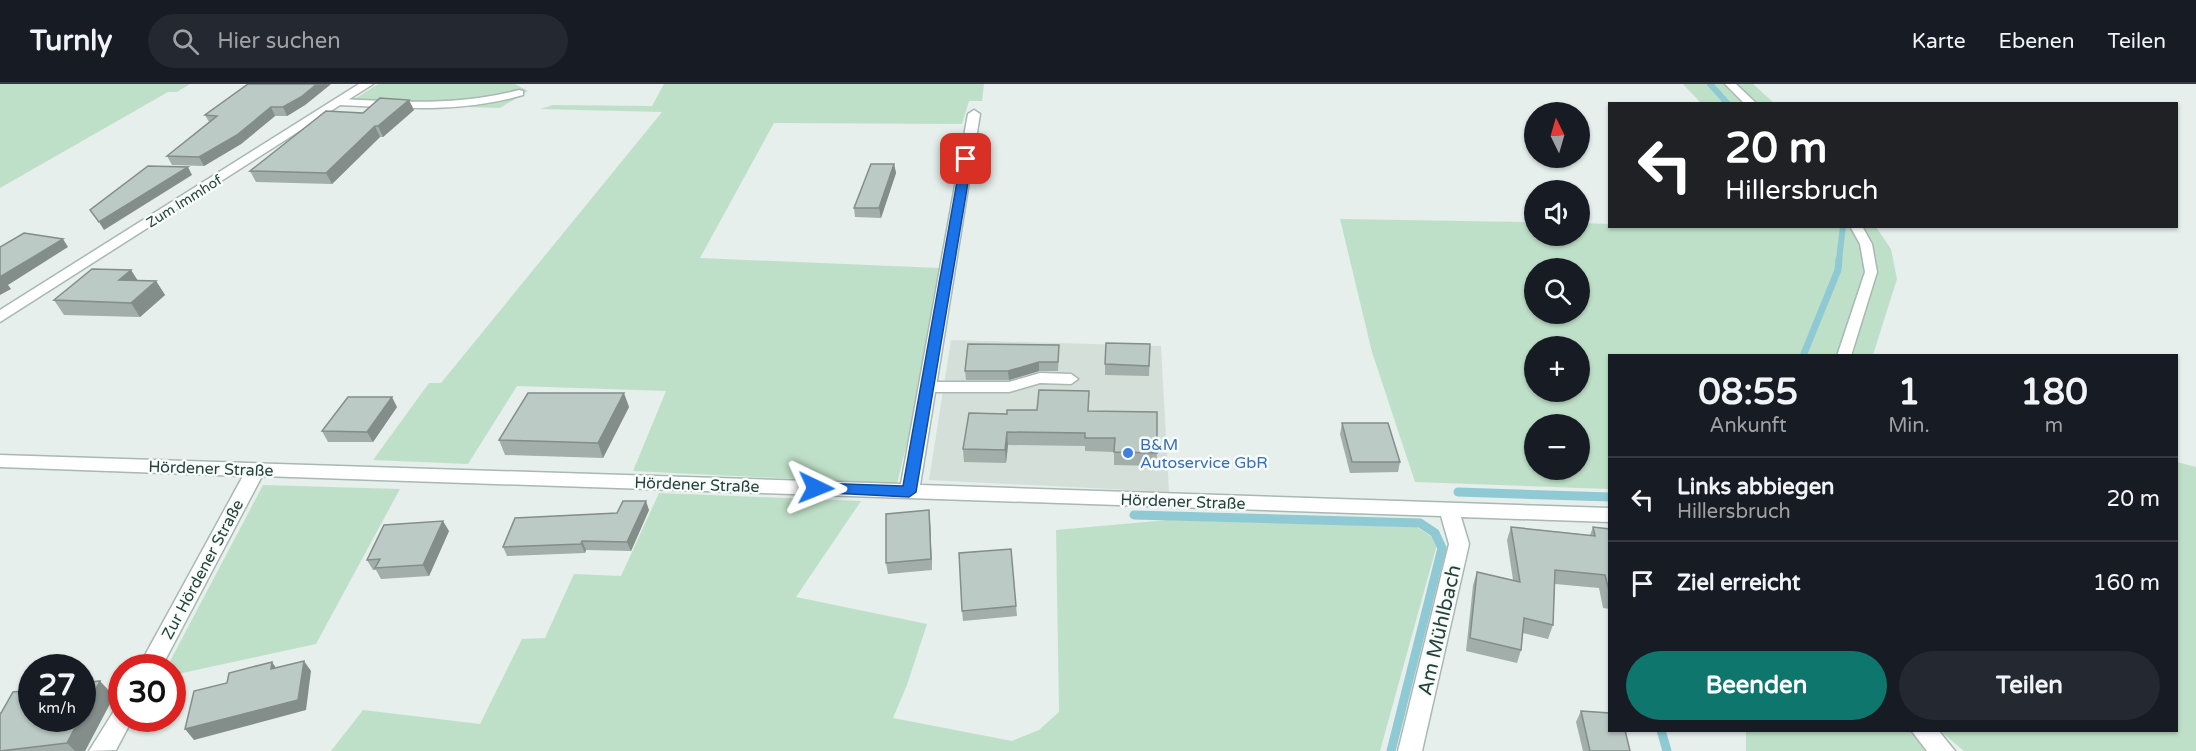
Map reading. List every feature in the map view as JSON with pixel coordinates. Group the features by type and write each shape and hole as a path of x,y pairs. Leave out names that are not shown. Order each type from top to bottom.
{"street":[{"name":"Zum Immhof","path":"0,317 367,84"},
{"path":"909,492 974,114"},
{"name":"Hördener Straße","path":"0,461 1608,515"},
{"name":"Zur Hördener Straße","path":"157,654 256,470"},
{"name":"Am Mühlbach","path":"1410,751 1459,544 1449,510"},
{"path":"100,751 113,732"},
{"path":"1924,732 1943,751"}],"lane":[{"path":"1730,84 1750,102"},
{"path":"340,102 470,105 492,102 519,93"},
{"path":"1845,354 1871,272 1866,244 1857,228"},
{"path":"927,387 1009,387 1040,378 1071,379"}],"shaded area":[{"path":"951,340 1161,346 1169,492 929,480"}],"green space":[{"path":"0,84 190,84 177,92 168,92 0,188"},
{"path":"378,84 515,84 528,91 500,108 347,104"},
{"path":"664,84 984,84 982,101 969,101 962,124 774,123 700,258 939,268 917,401 897,484 633,471 666,391 517,386 468,464 373,460 429,383 441,383 662,112 540,109 553,105 652,106"},
{"path":"1683,84 1753,84 1773,102 1700,102"},
{"path":"1340,219 1524,222 1524,246 1590,246 1590,223 1608,224 1608,228 1877,228 1891,249 1897,279 1873,354 1608,354 1608,489 1415,482 1372,352"},
{"path":"2178,462 2196,467 2196,751 1964,751 1941,732 2178,732"},
{"path":"263,485 400,489 316,644 186,672 186,654 174,654"},
{"path":"659,493 861,501 796,597 927,624 907,685 893,718 1012,741 1039,730 1059,712 1056,530 1168,520 1417,527 1438,541 1380,751 331,751 363,710 480,724 522,639 545,638 574,574 621,576"},
{"path":"1746,732 1912,732 1933,751 1746,751"}],"building":[{"path":"248,84 317,84 301,97 283,107 271,107 237,135 199,157 167,156 217,116 205,115"},
{"path":"380,98 409,100 378,126 375,126 326,173 250,171 326,111 363,113"},
{"path":"871,164 894,164 879,208 854,208"},
{"path":"148,166 188,167 99,222 90,210"},
{"path":"24,233 63,239 0,277 0,247"},
{"path":"92,269 131,270 119,280 156,281 131,303 54,300"},
{"path":"1106,343 1150,344 1149,366 1105,364"},
{"path":"968,344 1059,345 1058,362 1039,362 1008,371 965,371"},
{"path":"1039,390 1089,391 1088,411 1157,412 1157,453 1114,452 1115,438 1085,438 1085,433 1007,432 1005,450 963,449 969,413 1007,414 1007,410 1037,410"},
{"path":"528,393 624,393 598,443 499,440"},
{"path":"348,397 392,397 367,432 322,431"},
{"path":"1342,423 1388,423 1400,462 1352,462"},
{"path":"623,501 646,501 627,542 582,541 581,544 503,547 515,518 617,513"},
{"path":"929,510 931,559 886,563 886,514"},
{"path":"443,521 423,565 375,568 380,559 367,560 384,525"},
{"path":"1511,527 1595,536 1593,527 1608,529 1608,587 1605,575 1555,570 1553,625 1524,618 1521,650 1470,638 1477,572 1520,582"},
{"path":"1011,549 1016,606 962,611 959,553"},
{"path":"304,661 298,700 186,729 194,691 227,683 229,673 272,662 271,669"},
{"path":"18,691 18,732 73,732 67,743 0,751 0,713 13,692"},
{"path":"1581,711 1608,713 1608,732 1625,732 1630,751 1590,751"}],"waterway":[{"path":"1710,84 1726,102"},
{"path":"1839,260 1843,228"},
{"path":"1804,354 1838,270 1839,259"},
{"path":"1458,492 1608,497"},
{"path":"1134,515 1420,523 1435,533 1442,548 1391,751"},
{"path":"1662,732 1667,751"}],"place":[{"name":"B&M Autoservice GbR","path":"1128,453"}],"route":[{"path":"816,488 909,492 966,159"}]}
